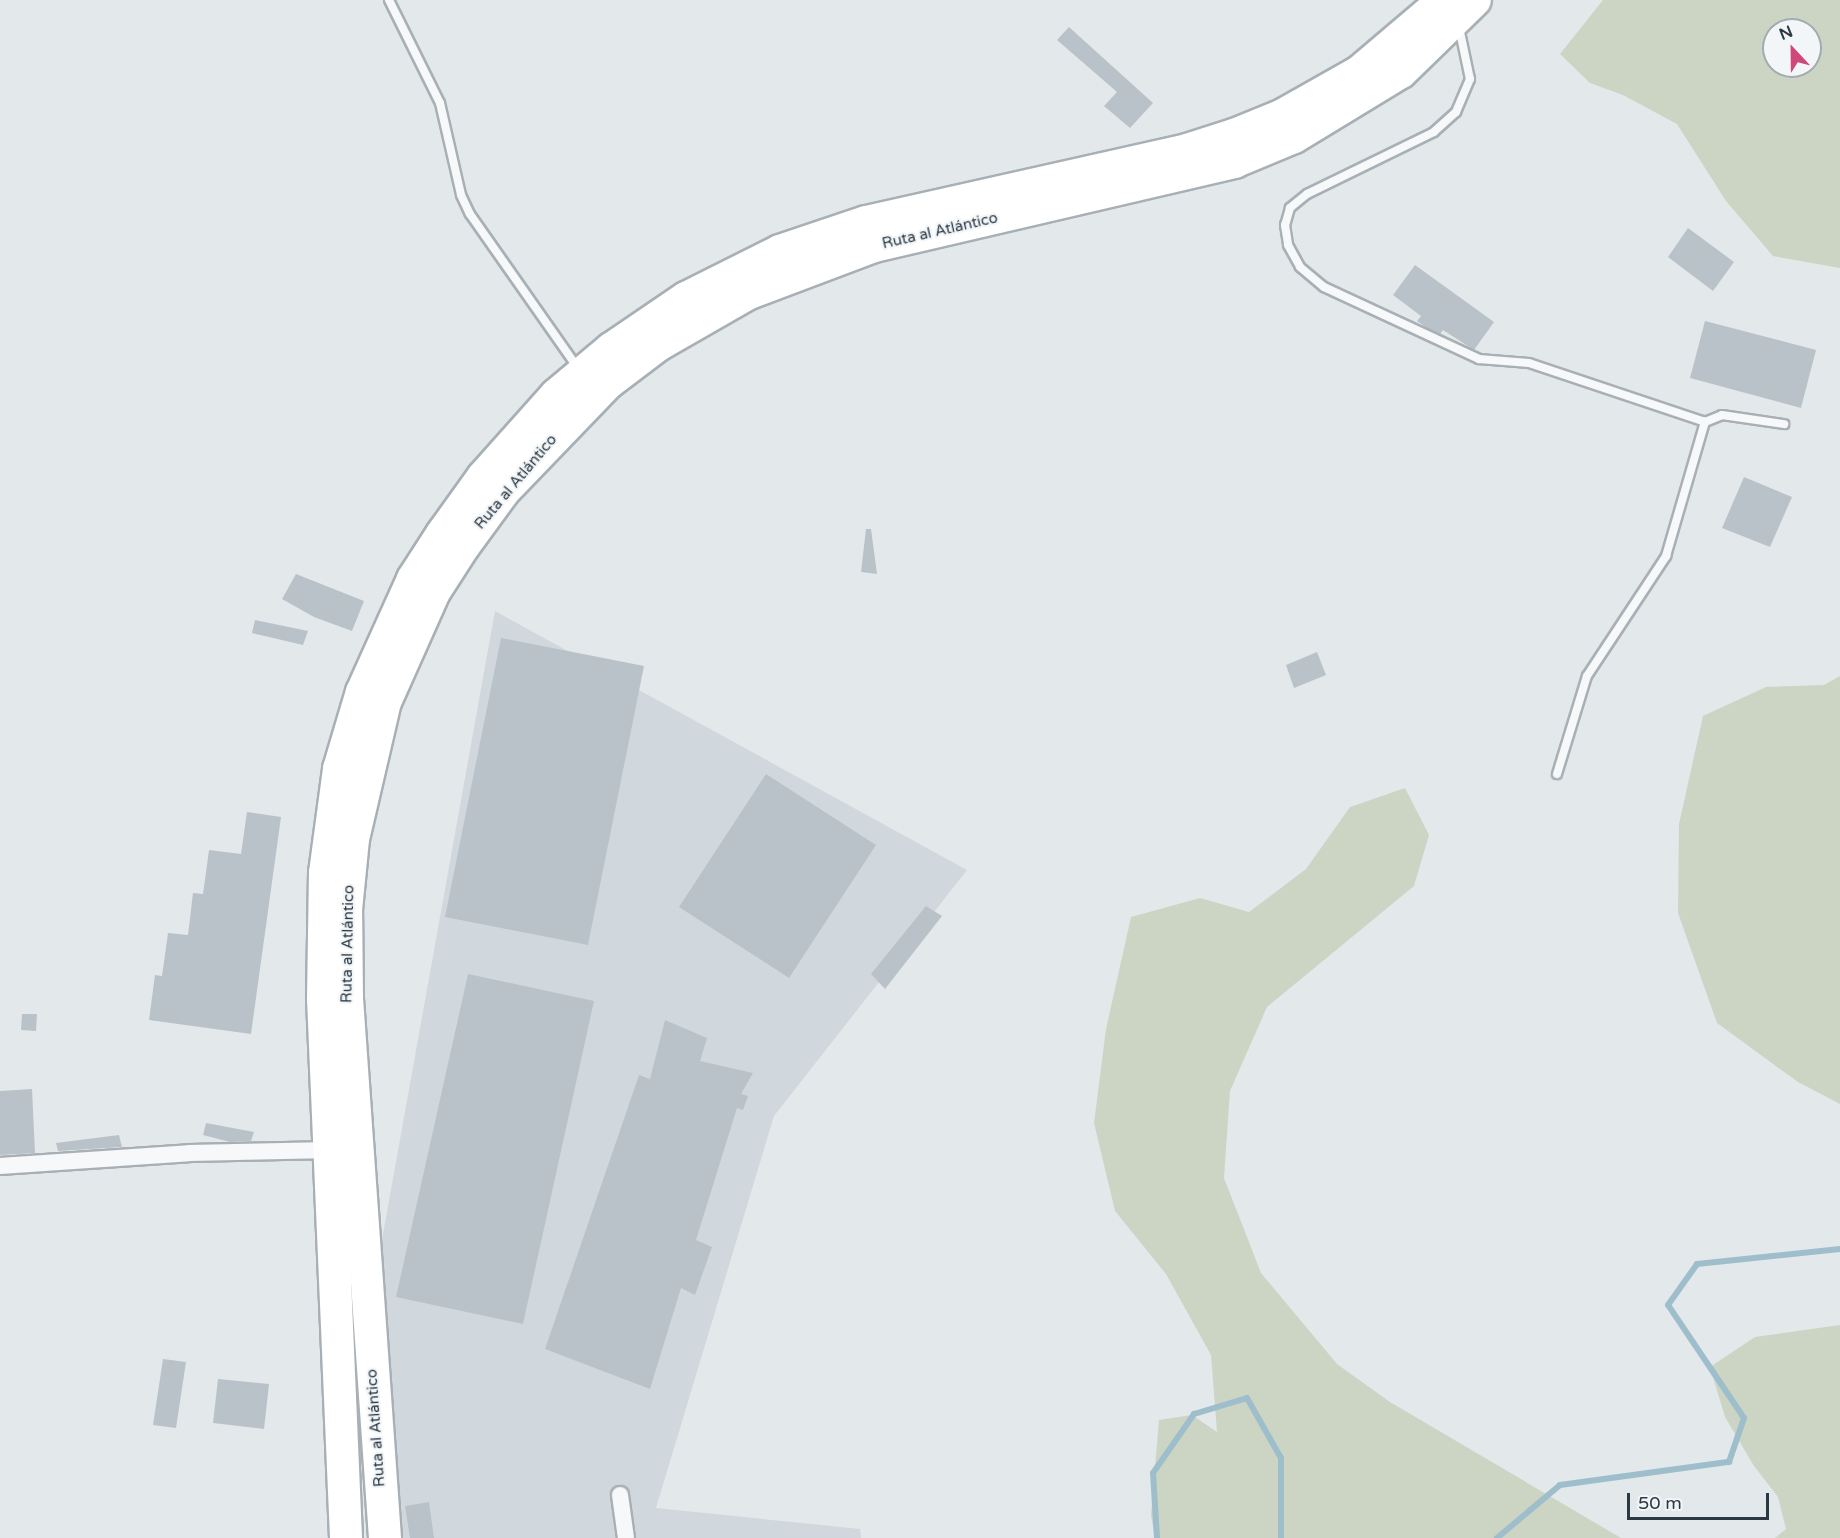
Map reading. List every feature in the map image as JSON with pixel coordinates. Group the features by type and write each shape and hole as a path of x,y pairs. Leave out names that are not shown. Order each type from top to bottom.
{"highway":[{"name":"Ruta al Atlántico","path":"346,1538 322,911 339,769 362,693 413,579 483,477 556,395 582,373 686,298 816,237 866,222 1187,150 1283,115 1359,72 1459,7"},
{"name":"Ruta al Atlántico","path":"385,1538 347,999 346,910 355,828 385,702 434,592 463,546 504,490 608,383 658,345 747,294 874,246 1234,162 1340,112 1401,72 1459,7"},
{"path":"341,1421 341,1415 351,1407 361,1407 367,1415 374,1538"}],"street":[{"path":"0,1166 189,1154 331,1150"},
{"path":"620,1495 626,1538"}],"lane":[{"path":"389,0 440,103 461,195 470,214 582,373"},
{"path":"1459,7 1470,79 1456,112 1434,132 1307,194 1290,208 1285,225 1288,245 1300,267 1324,287 1479,359 1529,363 1705,422 1722,415 1784,424"},
{"path":"1557,774 1587,676 1666,556 1705,422"}],"shaded area":[{"path":"495,611 967,870 774,1116 656,1508 860,1529 861,1538 395,1538 376,1273"}],"green space":[{"path":"1603,0 1840,0 1840,268 1773,256 1726,201 1677,124 1623,95 1590,83 1560,54"},
{"path":"1840,676 1840,1104 1798,1082 1717,1023 1678,913 1679,824 1703,716 1766,687 1824,685"},
{"path":"1405,788 1429,835 1414,886 1267,1007 1230,1091 1224,1178 1261,1273 1337,1364 1390,1402 1621,1538 1155,1538 1151,1515 1159,1420 1192,1415 1217,1432 1211,1355 1166,1274 1115,1211 1094,1123 1106,1029 1131,917 1200,898 1249,912 1306,869 1350,807"},
{"path":"1840,1325 1840,1538 1775,1538 1786,1529 1778,1497 1754,1466 1725,1417 1710,1367 1755,1337"}],"building":[{"path":"1069,27 1153,103 1130,128 1104,106 1117,92 1057,40"},
{"path":"1688,228 1734,262 1713,291 1668,257"},
{"path":"1415,265 1494,322 1474,350 1443,330 1440,334 1427,328 1417,321 1421,316 1393,295"},
{"path":"1705,321 1816,350 1801,408 1690,378"},
{"path":"1744,477 1792,497 1770,547 1722,528"},
{"path":"866,529 871,529 877,574 861,572"},
{"path":"296,574 364,601 352,631 314,617 282,599"},
{"path":"255,620 308,631 303,645 252,633"},
{"path":"501,638 644,666 588,945 445,917"},
{"path":"1317,652 1326,675 1294,688 1286,665"},
{"path":"766,774 876,845 789,978 679,907"},
{"path":"247,812 281,817 251,1034 149,1020 155,975 162,976 168,933 188,935 193,893 203,894 209,850 241,854"},
{"path":"926,906 942,916 885,989 871,974"},
{"path":"468,974 594,1001 523,1324 396,1297"},
{"path":"22,1014 37,1014 36,1031 21,1030"},
{"path":"665,1020 707,1038 700,1061 753,1073 741,1094 748,1096 743,1110 737,1108 696,1240 712,1247 695,1295 681,1288 650,1389 545,1349 639,1075 650,1079"},
{"path":"32,1089 35,1153 0,1155 0,1091"},
{"path":"206,1123 254,1132 251,1141 230,1142 203,1135"},
{"path":"119,1135 122,1147 58,1151 56,1143"},
{"path":"163,1359 186,1362 176,1428 153,1425"},
{"path":"218,1379 269,1384 264,1429 213,1423"},
{"path":"429,1502 434,1538 410,1538 405,1506"}],"waterway":[{"path":"1497,1538 1560,1485 1729,1462 1744,1418 1668,1305 1697,1264 1840,1249"},
{"path":"1157,1538 1153,1473 1194,1414 1247,1398 1281,1458 1281,1538"}]}
